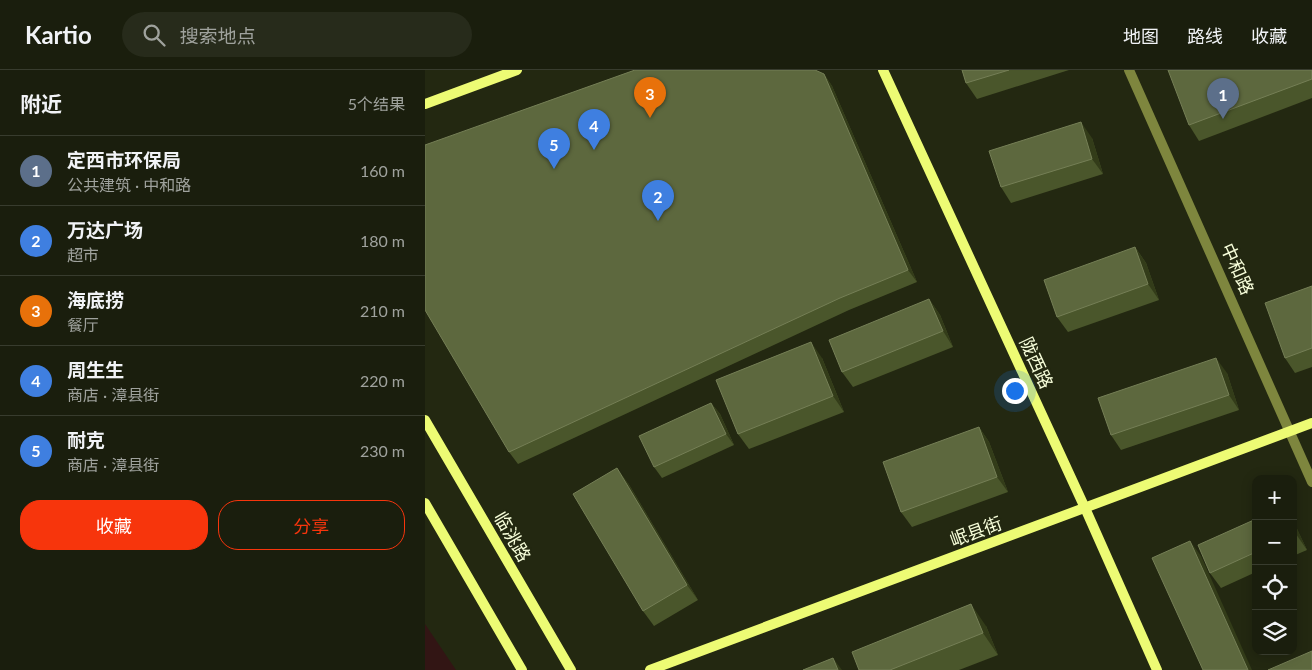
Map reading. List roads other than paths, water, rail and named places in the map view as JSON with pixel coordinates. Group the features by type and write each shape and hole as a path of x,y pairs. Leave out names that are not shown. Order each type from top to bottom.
{"street":[{"path":"425,104 517,70"},
{"name":"陇西路","path":"883,70 1085,508 1157,670"},
{"name":"中和路","path":"1129,70 1222,275 1312,482"},
{"name":"临洮路","path":"425,420 571,670"},
{"name":"岷县街","path":"650,670 1312,423"},
{"path":"425,503 521,670"}],"place":[{"name":"海底捞","path":"650,118"},
{"name":"定西市环保局","path":"1223,119"},
{"name":"周生生","path":"594,150"},
{"name":"耐克","path":"554,169"},
{"name":"万达广场","path":"658,221"}]}
